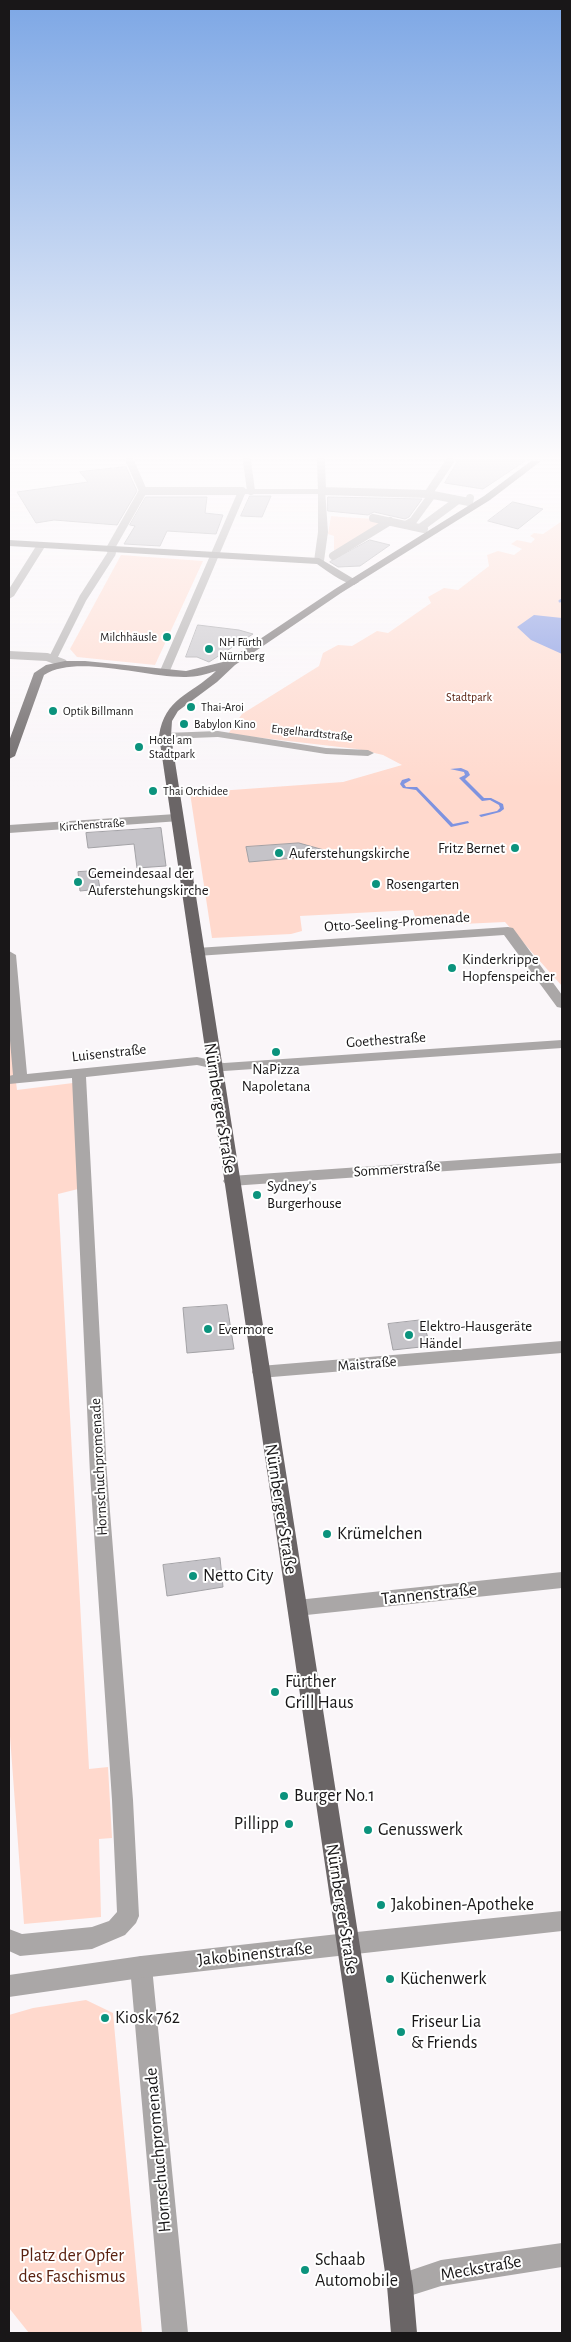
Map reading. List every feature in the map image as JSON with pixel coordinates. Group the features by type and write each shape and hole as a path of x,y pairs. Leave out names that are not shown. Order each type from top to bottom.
{"main road":[{"path":"332,570 354,582"},
{"path":"9,756 39,673 51,662 176,674 198,673 231,663 373,570"},
{"name":"Nürnberger Straße","path":"231,663 213,680 191,694 174,709 167,721 164,736 400,2286 404,2333"},
{"path":"176,674 191,683 191,694"}],"street":[{"path":"9,596 25,570"},
{"path":"9,655 51,662 83,598 101,570"},
{"path":"164,673 208,570"},
{"name":"Engelhardtstraße","path":"164,736 218,734 326,750 368,753"},
{"name":"Kirchenstraße","path":"9,829 176,818"},
{"name":"Otto-Seeling-Promenade","path":"197,952 508,931 562,1004"},
{"path":"9,955 15,1079"},
{"name":"Goethestraße","path":"213,1063 224,1066 562,1044"},
{"name":"Luisenstraße","path":"15,1079 197,1061 213,1063"},
{"name":"Hornschuchpromenade","path":"9,1939 20,1945 92,1938 118,1928 128,1916 127,1860 107,1607 87,1279 79,1073"},
{"name":"Sommerstraße","path":"231,1181 562,1158"},
{"name":"Maistraße","path":"260,1372 562,1347"},
{"name":"Tannenstraße","path":"297,1608 562,1580"},
{"name":"Jakobinenstraße","path":"9,1986 141,1967 562,1921"},
{"name":"Hornschuchpromenade","path":"141,1967 176,2333"},
{"name":"Meckstraße","path":"400,2286 441,2273 562,2255"}],"green space":[{"path":"113,570 199,570 155,665 77,657 70,649"},
{"name":"Stadtpark","path":"483,570 562,570 562,986 505,922 418,926 413,910 300,916 302,931 291,934 212,938 190,793 343,782 402,765 383,755 357,749 228,734 242,714 319,666 323,653 338,645 352,646 377,631 388,633 431,603 428,597 444,588 458,590"},
{"path":"9,1026 17,1090 73,1083 78,1189 58,1194 89,1769 108,1767 112,1838 99,1839 101,1917 24,1924 9,1723"},
{"name":"Platz der Opfer des Faschismus","path":"86,2000 113,2013 142,2333 29,2333 9,2308 9,2015 33,2008"}],"water":[{"path":"534,615 562,618 562,654 531,640 517,627"},
{"path":"461,768 468,771 470,775 465,779 484,798 491,798 503,804 504,809 500,812 481,817 479,815 497,811 500,808 499,805 490,800 482,801 459,778 465,775 464,772 450,769"},
{"path":"409,778 411,780 404,784 406,787 417,787 453,824 468,821 469,823 451,827 416,790 403,788 400,784 402,780"}],"building":[{"name":"NH Fürth Nürnberg","path":"198,625 239,630 253,634 209,662 197,657 186,657"},
{"path":"161,828 166,866 137,868 134,844 88,848 86,833"},
{"name":"Auferstehungskirche","path":"299,843 324,850 305,857 249,862 246,847"},
{"name":"Gemeindesaal der Auferstehungskirche","path":"97,871 100,889 80,891 78,872"},
{"name":"Evermore","path":"227,1305 234,1349 187,1353 183,1308"},
{"name":"Elektro-Hausgeräte Händel","path":"423,1320 430,1346 393,1350 388,1324"},
{"name":"Netto City","path":"220,1558 223,1587 167,1596 163,1565"}],"place":[{"name":"Milchhäusle","path":"167,637"},
{"name":"NH Fürth Nürnberg","path":"209,649"},
{"name":"Thai-Aroi","path":"191,707"},
{"name":"Optik Billmann","path":"53,711"},
{"name":"Babylon Kino","path":"184,724"},
{"name":"Hotel am Stadtpark","path":"139,747"},
{"name":"Thai Orchidee","path":"153,791"},
{"name":"Fritz Bernet","path":"515,848"},
{"name":"Auferstehungskirche","path":"279,853"},
{"name":"Gemeindesaal der Auferstehungskirche","path":"78,882"},
{"name":"Rosengarten","path":"376,884"},
{"name":"Kinderkrippe Hopfenspeicher","path":"452,968"},
{"name":"NaPizza Napoletana","path":"276,1052"},
{"name":"Sydney's Burgerhouse","path":"257,1195"},
{"name":"Evermore","path":"208,1329"},
{"name":"Elektro-Hausgeräte Händel","path":"409,1335"},
{"name":"Krümelchen","path":"327,1534"},
{"name":"Netto City","path":"193,1576"},
{"name":"Fürther Grill Haus","path":"275,1692"},
{"name":"Burger No.1","path":"284,1796"},
{"name":"Pillipp","path":"289,1824"},
{"name":"Genusswerk","path":"368,1830"},
{"name":"Jakobinen-Apotheke","path":"381,1905"},
{"name":"Küchenwerk","path":"390,1979"},
{"name":"Kiosk 762","path":"105,2018"},
{"name":"Friseur Lia & Friends","path":"401,2032"},
{"name":"Schaab Automobile","path":"305,2270"}]}
